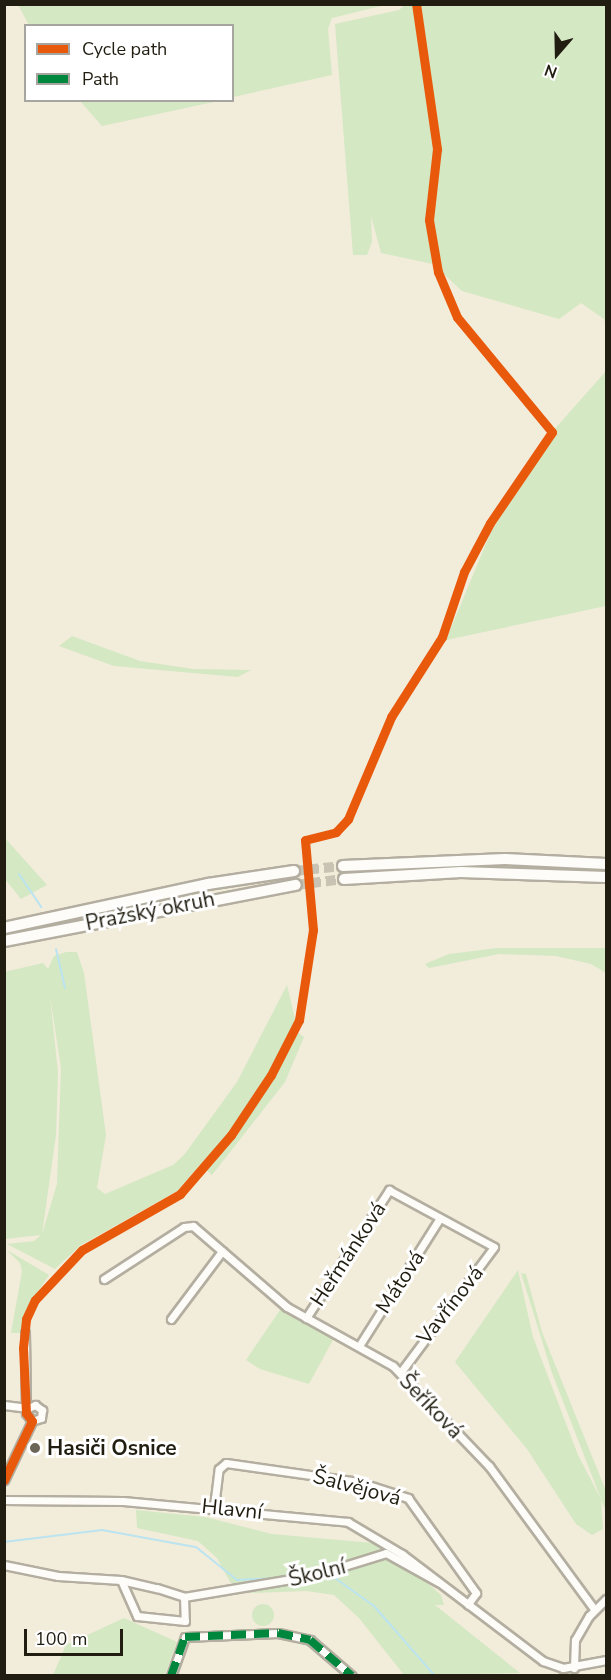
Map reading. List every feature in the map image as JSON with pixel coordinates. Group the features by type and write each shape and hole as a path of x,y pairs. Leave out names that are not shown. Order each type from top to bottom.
{"highway":[{"path":"343,866 505,859 606,864"},
{"name":"Pražský okruh","path":"4,928 208,884 294,871"},
{"path":"344,879 461,872 606,878"},
{"name":"Pražský okruh","path":"4,941 296,885"}],"street":[{"name":"Vavřínová","path":"389,1190 494,1247 458,1301 430,1328 400,1374"},
{"name":"Heřmánková","path":"306,1318 389,1190"},
{"name":"Mátová","path":"359,1346 440,1218"},
{"name":"Šeříková","path":"104,1279 184,1227 193,1226 287,1307 359,1346 400,1374 494,1472 594,1609"},
{"path":"171,1319 222,1251"},
{"path":"4,1480 32,1421 28,1408 25,1333"},
{"path":"4,1405 28,1408 35,1405 42,1410 41,1418 32,1421"},
{"name":"Šalvějová","path":"214,1507 219,1469 226,1463 359,1482 408,1498 476,1593 468,1604"},
{"name":"Hlavní","path":"4,1500 214,1507 348,1522 368,1530 440,1583"},
{"name":"Školní","path":"4,1565 58,1576 121,1580 184,1597 305,1577 386,1553 440,1583"},
{"path":"121,1580 125,1596 137,1616 185,1621 184,1597"},
{"path":"440,1583 543,1661 562,1672 606,1660"},
{"path":"574,1668 575,1640 594,1609 606,1599"},
{"path":"171,1676 185,1637 278,1633 310,1640 352,1676"}],"green space":[{"path":"18,5 385,5 332,18 328,29 332,75 234,97 234,24 28,24"},
{"path":"405,5 606,5 606,327 604,319 581,303 559,319 462,291 433,264 381,253 371,216 372,242 367,255 353,255 335,24 399,10"},
{"path":"81,102 213,102 102,126"},
{"path":"606,371 606,606 446,640 490,534 552,432"},
{"path":"72,636 140,661 193,669 251,670 238,677 114,666 59,646"},
{"path":"4,837 47,885 21,899 5,879"},
{"path":"497,948 606,948 606,973 591,964 556,956 499,954 429,968 425,964 449,954"},
{"path":"66,952 77,952 84,973 106,1135 97,1188 105,1194 173,1165 184,1155 237,1082 287,985 295,1019 291,1028 304,1037 285,1082 212,1175 200,1165 177,1191 81,1245 55,1269 7,1244 34,1241 41,1235 5,1239 4,972 43,963 48,969 54,956","holes":["50,996 61,1068 57,1184 42,1234 56,1135 58,1072"]},
{"path":"7,1250 49,1275 29,1305 22,1333 11,1333 22,1271 20,1263"},
{"path":"518,1270 533,1337 578,1455 601,1499 552,1373 521,1273 526,1274 542,1332 606,1491 606,1511 601,1500 603,1529 592,1535 576,1524 527,1449 455,1362"},
{"path":"280,1310 334,1338 309,1384 260,1369 246,1360"},
{"path":"136,1510 205,1517 272,1534 384,1544 441,1595 444,1605 435,1605 520,1673 404,1675 359,1618 334,1595 306,1591 251,1593 230,1582 217,1558 198,1541 137,1528"},
{"path":"263,1604 271,1607 274,1615 271,1623 263,1626 255,1623 252,1615 255,1607"},
{"path":"124,1618 177,1642 165,1675 53,1675 66,1645"}],"waterway":[{"path":"19,874 41,907"},
{"path":"56,949 65,988"},
{"path":"4,1542 102,1530 196,1547 237,1580 278,1578"},
{"path":"328,1573 374,1606 435,1676"}],"tunnel":[{"path":"294,871 343,866"},
{"path":"296,885 344,879"}],"marked path":[{"path":"171,1676 185,1637 278,1633 310,1640 352,1676"}],"cycle path":[{"path":"4,1480 32,1421 26,1413 23,1348 26,1319 35,1300 82,1250 180,1194 231,1135 271,1075 299,1020 313,930 305,840 336,832 348,819 391,717 442,637 464,572 490,523 552,432 457,317 438,272 429,220 437,149 416,4"}],"place":[{"name":"Hasiči Osnice","path":"35,1448"}]}
